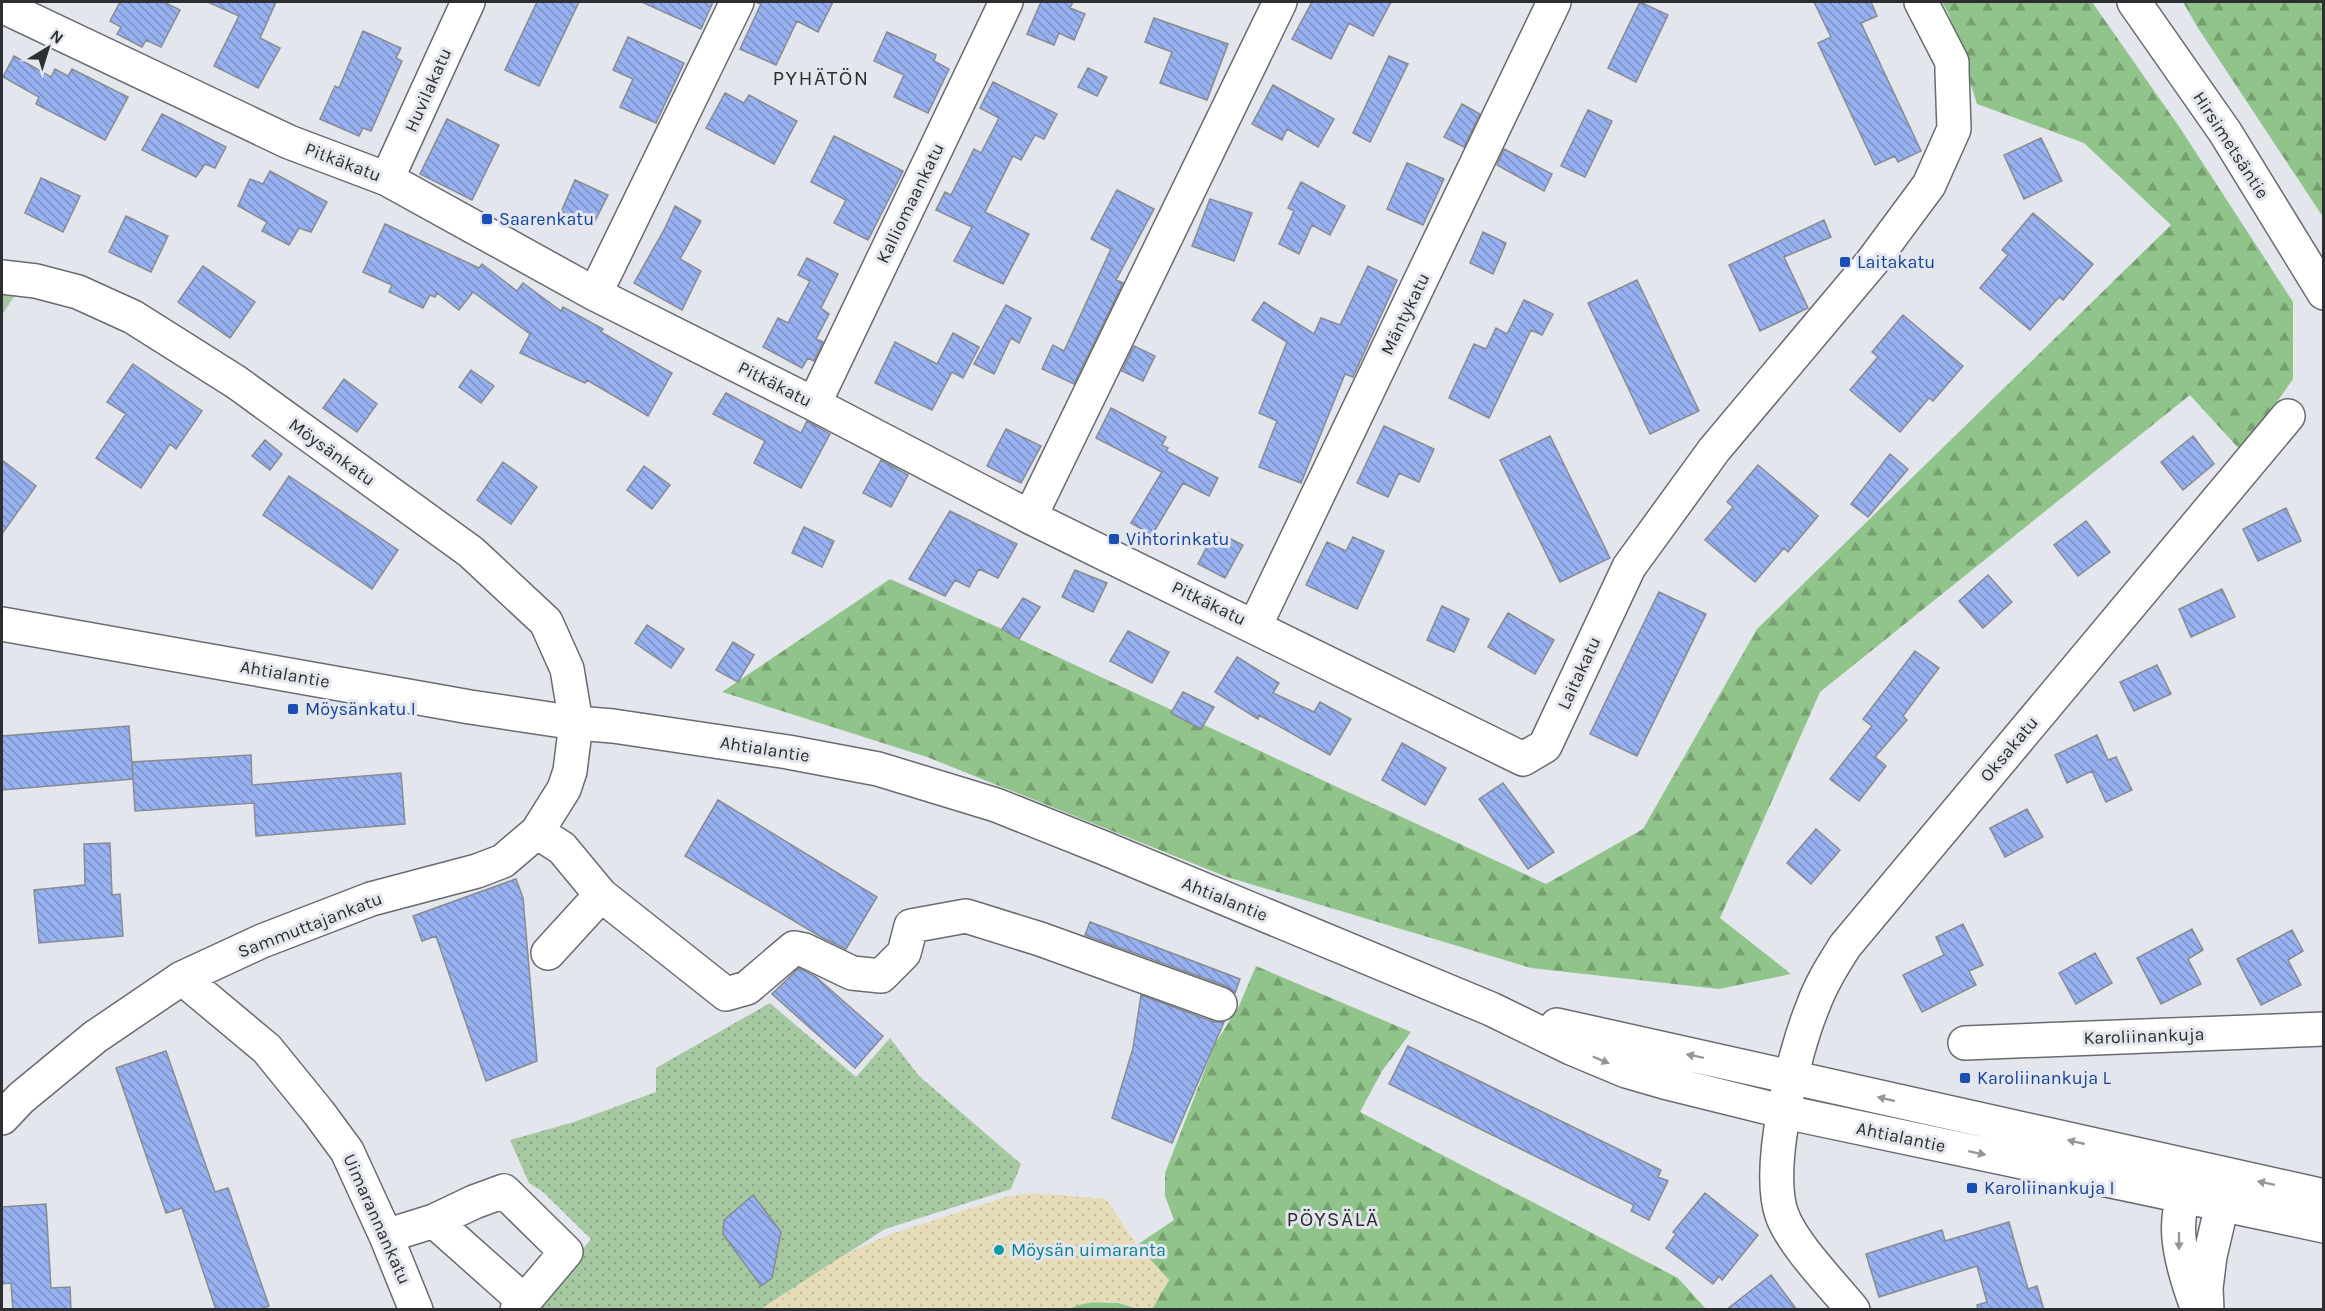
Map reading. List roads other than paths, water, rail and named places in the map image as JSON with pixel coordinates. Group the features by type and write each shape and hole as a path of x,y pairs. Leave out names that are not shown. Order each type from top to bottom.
{"street":[{"name":"Huvilakatu","path":"387,179 468,2"},
{"path":"595,294 737,2"},
{"name":"Kalliomaankatu","path":"814,404 1006,2"},
{"path":"1030,517 1280,2"},
{"name":"Mäntykatu","path":"1255,626 1554,2"},
{"name":"Laitakatu","path":"1545,746 1629,567 1714,450 1872,262 1929,185 1954,129 1952,62 1921,2"},
{"name":"Hirsimetsäntie","path":"2134,2 2225,132 2324,293"},
{"name":"Pitkäkatu","path":"2,6 289,142 387,179 595,294 814,404 1030,517 1523,759 1545,746"},
{"name":"Möysänkatu","path":"2,278 36,281 78,292 133,317 236,382 471,552 546,622 567,669 576,723"},
{"name":"Oksakatu","path":"1853,1310 1793,1236 1782,1215 1777,1190 1777,1166 1785,1112 1800,1042 1828,972 1845,946 2288,416"},
{"name":"Ahtialantie","path":"2,624 470,707 788,752 878,769 985,802 1115,853 1491,1009 1571,1048 1626,1071 1785,1112 2324,1226"},
{"name":"Sammuttajankatu","path":"2,1118 21,1098 95,1037 182,978 262,942 371,899 477,871 503,861 537,831 564,789 570,771 576,723"},
{"path":"537,831 562,848 601,895 726,994 747,988 794,948 804,950 852,973 881,976 904,953 911,926 966,916 1041,939 1220,1004"},
{"path":"548,953 601,895"},
{"name":"Uimarannankatu","path":"182,978 267,1049 347,1151 386,1236 416,1310"},
{"name":"Ahtialantie","path":"1491,1009 2324,1196"},
{"name":"Karoliinankuja","path":"1965,1043 2324,1029"},
{"path":"2198,1310 2184,1273 2179,1249 2183,1197 2189,1184 2204,1170 2220,1192 2222,1204 2210,1256 2206,1288 2207,1310"},
{"path":"386,1236 434,1221 504,1191 566,1252 521,1305 434,1221"}],"place":[{"name":"Saarenkatu","path":"487,219"},
{"name":"Laitakatu","path":"1845,262"},
{"name":"Vihtorinkatu","path":"1114,539"},
{"name":"Möysänkatu I","path":"293,709"},
{"name":"Karoliinankuja L","path":"1965,1078"},
{"name":"Karoliinankuja I","path":"1972,1188"},
{"name":"Möysän uimaranta","path":"999,1250"}],"district":[{"name":"PYHÄTÖN","path":"821,78"},
{"name":"PÖYSÄLÄ","path":"1333,1219"}]}
